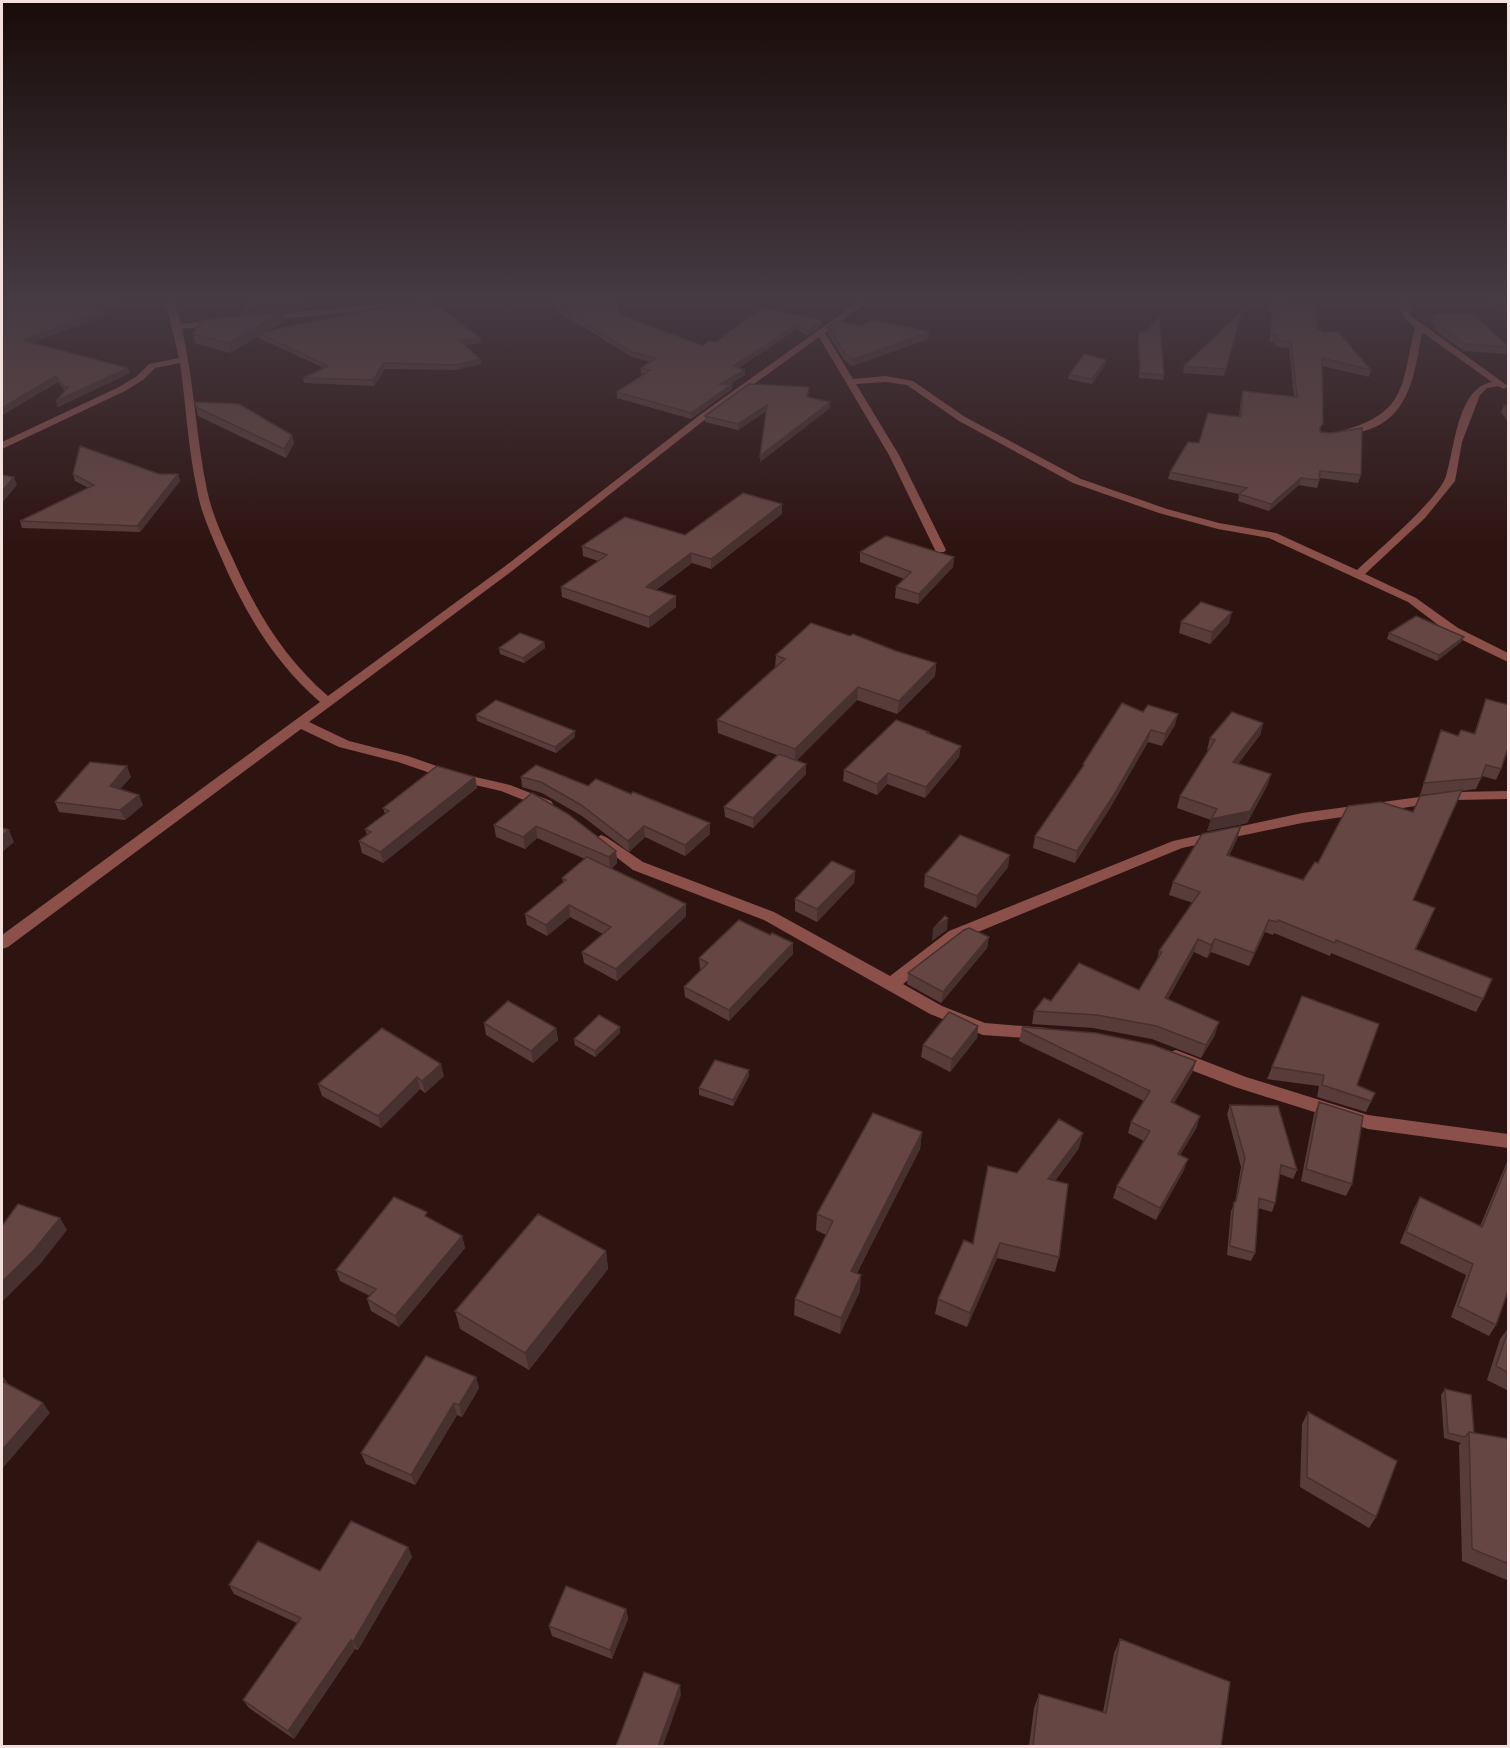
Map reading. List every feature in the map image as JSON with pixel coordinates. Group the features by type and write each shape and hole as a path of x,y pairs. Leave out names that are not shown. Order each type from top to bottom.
{"street":[{"path":"2,446 136,381"},
{"path":"188,381 200,480 208,518 261,628 305,684 328,702"},
{"path":"2,943 508,569 753,381"},
{"path":"867,381 849,382 894,455 940,550"},
{"path":"895,381 910,383 962,418 1077,481 1163,511 1218,526 1272,535 1412,600 1454,631 1509,658"},
{"path":"1334,435 1374,424 1390,414 1404,396 1407,381"},
{"path":"1359,574 1420,516 1451,479 1457,442 1476,394 1484,386 1504,386"},
{"path":"300,723 344,744 504,788 536,798 556,809"},
{"path":"891,984 955,935 1178,844 1302,818 1456,796 1509,795"},
{"path":"586,828 613,851 638,866 769,916 936,1010 983,1029 1060,1034"},
{"path":"1164,1052 1241,1082 1368,1122 1509,1141"}],"building":[{"path":"2,381 48,381 2,408"},
{"path":"59,381 101,381 56,401 69,386 65,388"},
{"path":"634,381 726,381 720,384 732,384 691,413 617,392"},
{"path":"1295,381 1322,381 1323,424 1320,432 1331,433 1362,428 1361,475 1320,471 1319,480 1301,478 1271,504 1239,494 1247,488 1170,472 1188,442 1199,443 1208,413 1241,417 1243,391 1297,397"},
{"path":"749,384 809,387 807,397 830,402 760,456 767,405 738,424 705,416"},
{"path":"195,402 239,404 292,435 284,449 196,407"},
{"path":"80,446 159,474 178,474 137,526 20,521 94,485 73,474"},
{"path":"2,475 14,477 2,491"},
{"path":"743,493 782,504 711,559 691,553 646,587 676,596 649,617 561,587 607,555 582,546 625,517 685,535"},
{"path":"886,536 954,557 919,594 896,587 911,572 860,552"},
{"path":"1201,602 1232,612 1212,632 1181,622"},
{"path":"1416,616 1464,637 1439,655 1389,633"},
{"path":"811,623 850,636 853,634 896,651 936,663 899,701 858,687 795,749 717,720 785,659 776,655"},
{"path":"520,633 544,642 523,658 499,648"},
{"path":"1486,699 1509,705 1509,745 1501,769 1486,765 1481,778 1424,783 1441,730 1458,736 1461,730 1475,734"},
{"path":"496,700 575,731 555,747 476,715"},
{"path":"1122,703 1143,712 1148,705 1178,714 1165,734 1151,730 1113,796 1077,851 1035,836 1084,765"},
{"path":"1232,712 1263,723 1233,762 1271,774 1250,811 1211,819 1217,809 1180,796 1215,740 1210,738"},
{"path":"896,720 961,746 926,787 888,773 877,784 844,770"},
{"path":"779,754 806,764 753,818 724,807"},
{"path":"90,762 127,766 110,786 139,795 120,810 55,802"},
{"path":"536,765 588,786 596,779 710,823 685,845 644,826 628,841 581,805 541,782 521,777"},
{"path":"437,766 475,777 380,852 359,841 371,832 365,829 389,811 383,808"},
{"path":"1462,790 1413,900 1435,908 1415,949 1492,979 1483,999 1336,940 1335,943 1278,920 1277,922 1269,920 1254,953 1215,939 1211,945 1198,939 1165,998 1219,1022 1206,1045 1156,1026 1097,1015 1034,1011 1044,998 1051,1001 1079,963 1139,990 1162,952 1159,951 1200,892 1173,882 1202,834 1241,826 1227,855 1303,880 1315,862 1318,863 1348,806 1381,802 1413,812 1420,796"},
{"path":"532,793 568,814 616,851 609,857 536,826 523,837 494,825"},
{"path":"2,828 9,830 2,835"},
{"path":"960,835 1010,855 977,896 925,875"},
{"path":"587,857 686,904 616,969 582,952 611,927 569,905 546,925 525,914 566,880 562,878"},
{"path":"832,861 855,871 817,909 795,899"},
{"path":"945,916 948,918 933,929"},
{"path":"739,920 793,943 729,1010 684,987 708,963 699,958"},
{"path":"969,928 989,937 943,992 908,973 964,930"},
{"path":"1302,996 1379,1024 1357,1085 1375,1093 1371,1101 1322,1085 1324,1075 1272,1067"},
{"path":"508,1001 556,1028 531,1051 484,1023"},
{"path":"949,1012 978,1026 952,1059 923,1045"},
{"path":"599,1015 620,1027 595,1051 574,1039"},
{"path":"1023,1027 1096,1033 1153,1045 1196,1061 1171,1102 1200,1116 1178,1154 1188,1159 1160,1208 1117,1186 1150,1131 1131,1122 1150,1091 1022,1029"},
{"path":"382,1028 441,1064 422,1081 417,1077 378,1116 318,1084"},
{"path":"715,1060 749,1070 733,1100 699,1088"},
{"path":"1319,1102 1363,1116 1352,1184 1306,1169"},
{"path":"1230,1105 1278,1106 1297,1170 1281,1165 1275,1203 1259,1198 1255,1253 1230,1246 1234,1202 1236,1202 1245,1158"},
{"path":"873,1113 922,1132 851,1271 861,1275 841,1318 795,1299 833,1221 817,1214"},
{"path":"1059,1119 1083,1133 1048,1179 1068,1184 1059,1257 1000,1243 970,1313 938,1299 964,1240 973,1244 988,1166 1017,1173"},
{"path":"1509,1161 1509,1288 1496,1325 1458,1306 1473,1264 1406,1232 1420,1197 1482,1227"},
{"path":"394,1197 427,1212 425,1216 462,1236 395,1316 367,1299 376,1289 336,1270"},
{"path":"18,1204 60,1218 33,1251 2,1282 2,1226"},
{"path":"538,1214 606,1251 525,1353 455,1311"},
{"path":"1509,1328 1509,1373 1496,1366"},
{"path":"426,1356 476,1377 459,1405 454,1403 411,1475 361,1453"},
{"path":"2,1381 43,1403 2,1450"},
{"path":"1445,1389 1471,1395 1474,1433 1469,1432 1465,1437 1448,1433"},
{"path":"1308,1412 1397,1461 1376,1517 1307,1477"},
{"path":"1469,1432 1509,1439 1509,1564 1472,1549"},
{"path":"351,1521 408,1547 353,1642 351,1640 288,1731 243,1700 301,1618 229,1585 258,1541 320,1571"},
{"path":"566,1586 626,1609 610,1650 549,1626"},
{"path":"1120,1639 1230,1682 1221,1746 1033,1746 1039,1694 1106,1713"},
{"path":"644,1672 680,1685 658,1746 616,1746"}]}
